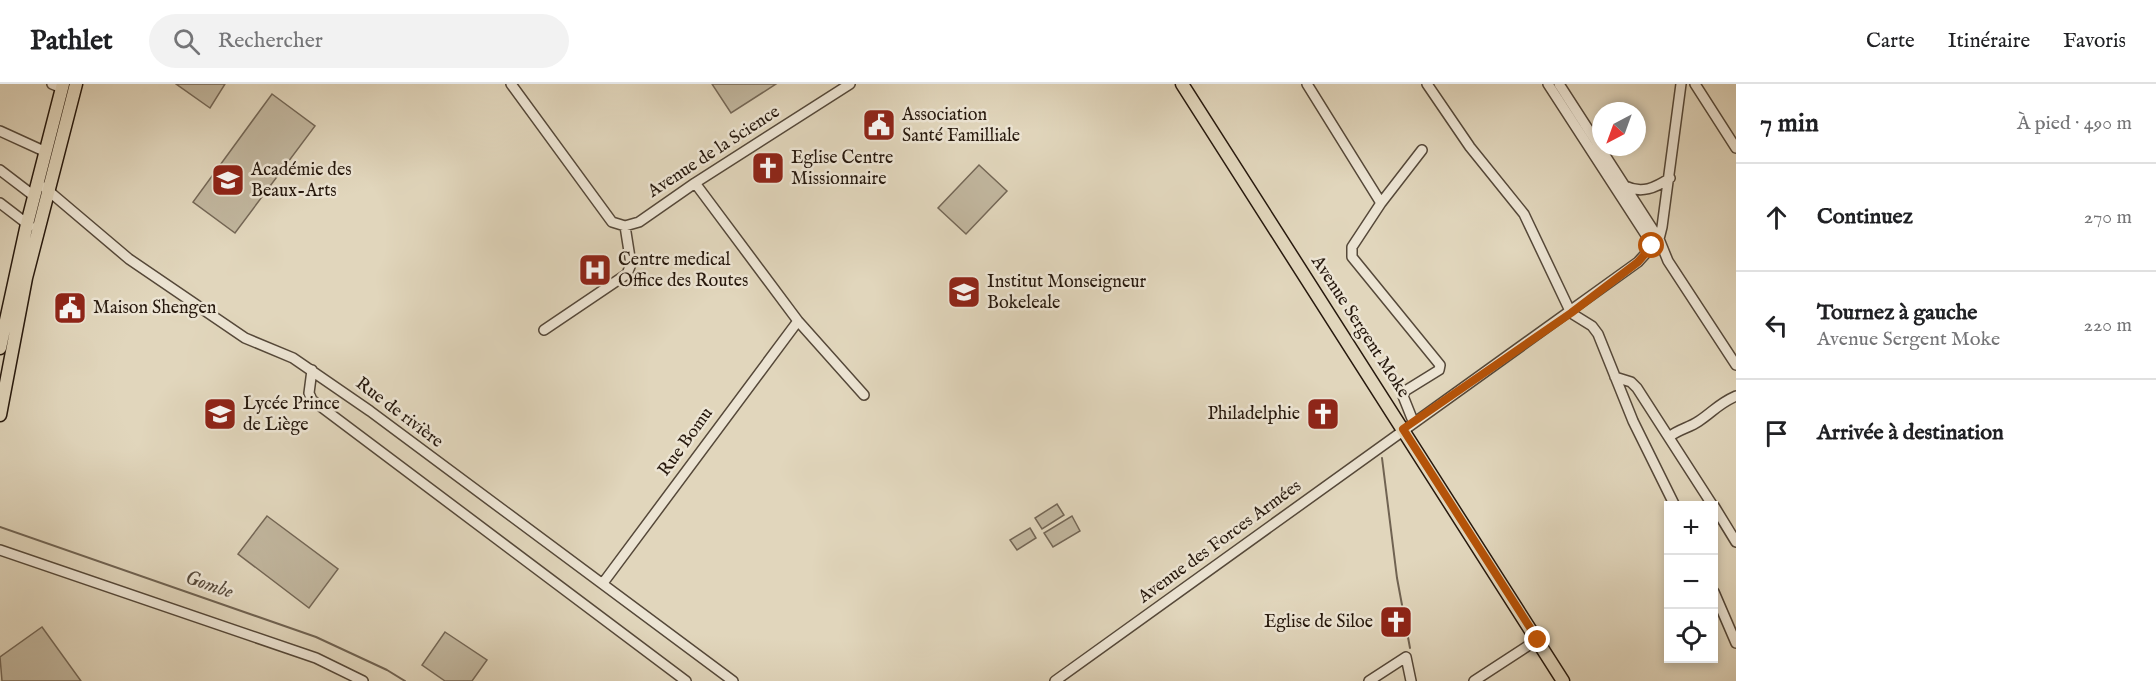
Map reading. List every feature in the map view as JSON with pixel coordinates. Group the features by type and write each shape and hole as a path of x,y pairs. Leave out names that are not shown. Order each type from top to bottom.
{"main road":[{"path":"40,190 76,84"},
{"name":"Avenue Sergent Moke","path":"1182,84 1408,425 1563,681"},
{"path":"0,415 59,85"},
{"path":"0,348 3,314 32,227"}],"street":[{"path":"511,84 612,222 625,226 630,264 627,274 544,330"},
{"name":"Avenue de la Science","path":"625,226 639,222 695,183 850,84"},
{"path":"1307,84 1382,203"},
{"path":"1427,84 1470,147 1524,214 1571,313 1592,326 1598,334 1633,421 1673,501"},
{"path":"1548,84 1736,365"},
{"path":"1559,84 1624,185 1655,243"},
{"path":"1655,243 1670,178 1681,84"},
{"path":"1695,84 1736,148"},
{"path":"0,131 46,152"},
{"path":"1408,425 1403,396 1405,391 1439,370 1440,365 1356,262 1351,252 1382,203 1422,150"},
{"name":"Rue de rivière","path":"0,170 40,190 129,258 245,338 293,358 312,370 733,681"},
{"path":"1624,185 1635,190 1648,189 1670,178"},
{"path":"695,183 798,321 864,394"},
{"path":"0,203 32,227"},
{"name":"Avenue des Forces Armées","path":"1055,681 1408,425 1571,313 1638,262 1655,243"},
{"name":"Rue Bomu","path":"603,583 798,321"},
{"path":"312,370 309,393 312,400 686,681"},
{"path":"1615,377 1635,385 1710,501"},
{"path":"1669,437 1678,429 1697,422 1718,404 1736,396"},
{"path":"1718,514 1736,542"},
{"path":"0,549 316,658 363,681"},
{"path":"1718,603 1736,643"},
{"path":"1474,681 1538,640"},
{"path":"1369,681 1407,657 1411,681"}],"shaded area":[{"path":"176,84 225,84 210,108"},
{"path":"712,84 776,84 731,113"},
{"path":"272,94 315,126 235,233 193,202"},
{"path":"979,165 1007,191 966,234 938,208"},
{"path":"1057,504 1064,515 1042,529 1035,518"},
{"path":"267,516 338,569 309,608 238,554"},
{"path":"1072,516 1080,531 1053,547 1044,533"},
{"path":"1030,528 1036,538 1017,550 1010,540"},
{"path":"42,627 81,681 2,681 0,657"},
{"path":"445,632 487,660 472,681 445,681 422,665"}],"waterway":[{"path":"1382,458 1397,578 1410,648"},
{"name":"Gombe","path":"0,527 316,637 387,670 405,681"}],"place":[{"name":"Association Santé Familliale","path":"879,125"},
{"name":"Eglise Centre Missionnaire","path":"768,168"},
{"name":"Académie des Beaux-Arts","path":"228,180"},
{"name":"Centre medical Office des Routes","path":"595,270"},
{"name":"Institut Monseigneur Bokeleale","path":"964,292"},
{"name":"Maison Shengen","path":"70,308"},
{"name":"Lycée Prince de Liège","path":"220,414"},
{"name":"Philadelphie","path":"1323,414"},
{"name":"Eglise de Siloe","path":"1396,622"}],"route":[{"path":"1538,640 1403,429 1571,313 1638,262 1652,246"}]}
